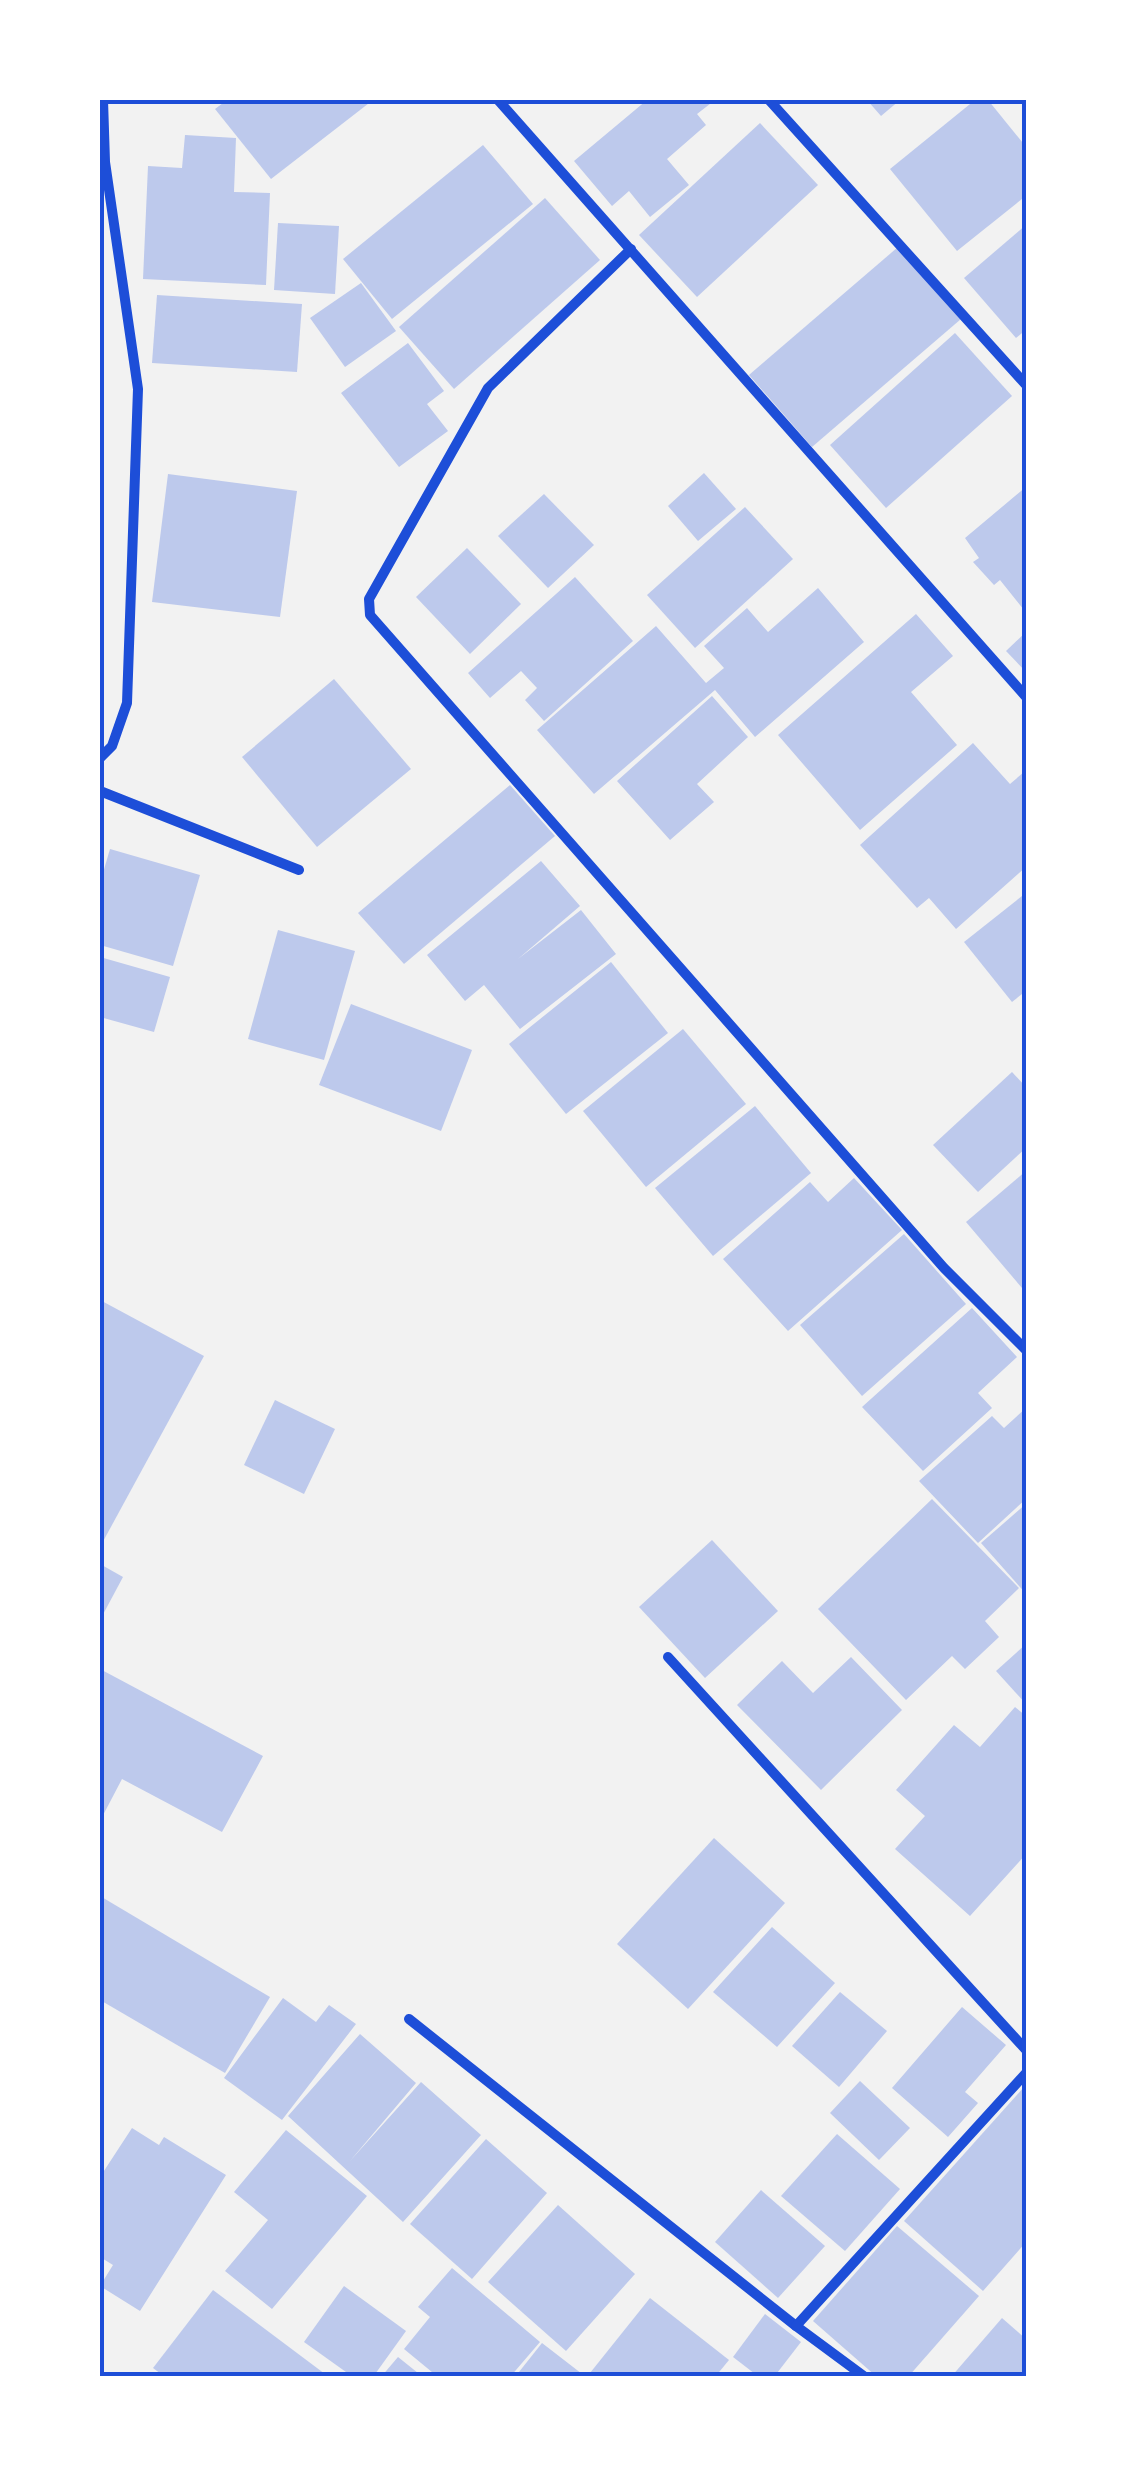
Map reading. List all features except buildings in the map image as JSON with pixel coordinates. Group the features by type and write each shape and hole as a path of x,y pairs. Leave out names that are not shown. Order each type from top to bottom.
{"street":[{"path":"100,758 112,746 128,702 138,389 105,162 103,100"},
{"path":"498,100 1027,698"},
{"path":"769,100 1027,386"},
{"path":"631,249 488,388 369,599 370,615 944,1268 1027,1350"},
{"path":"100,791 299,870"},
{"path":"668,1657 1027,2051"},
{"path":"409,2019 862,2376"},
{"path":"796,2326 1027,2072"}]}
